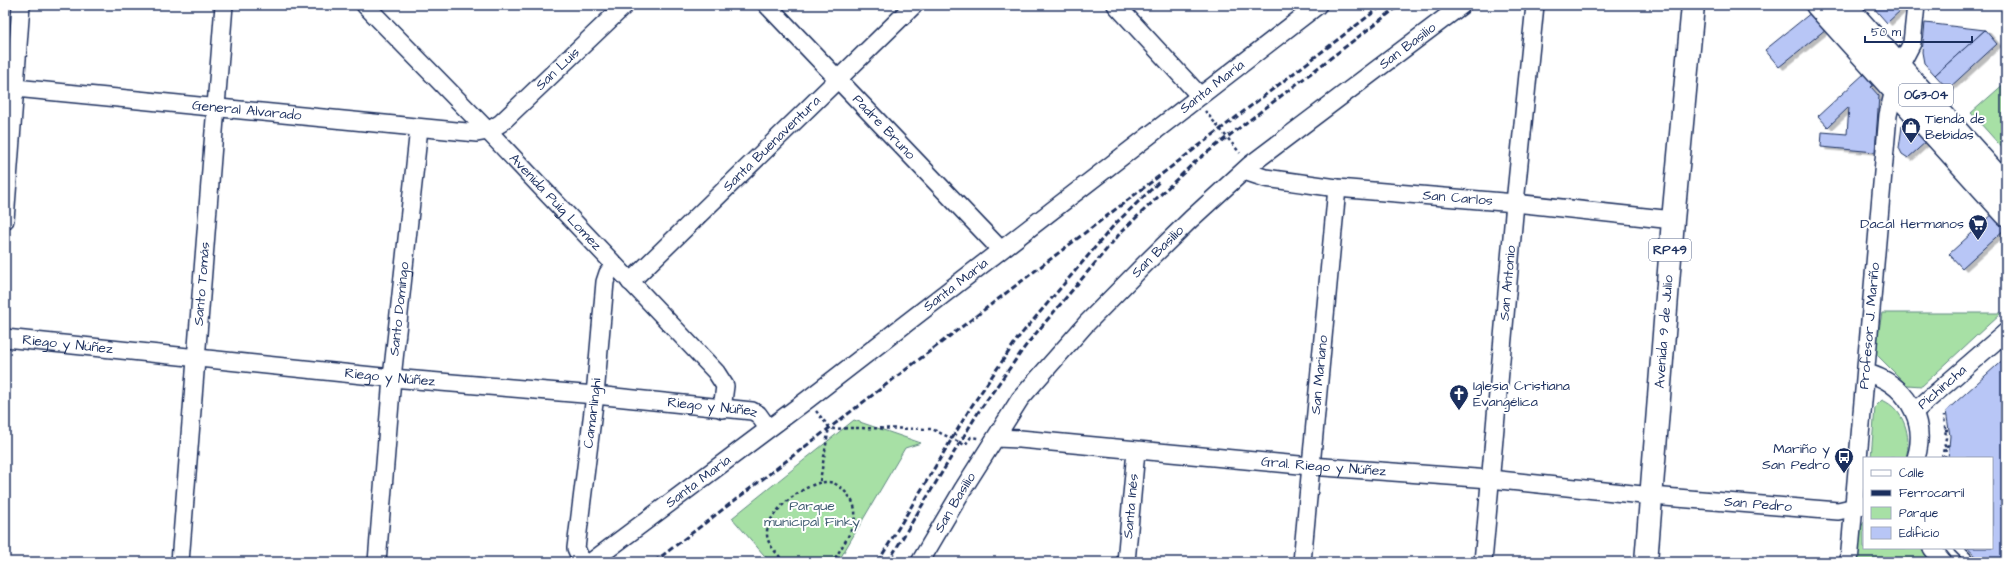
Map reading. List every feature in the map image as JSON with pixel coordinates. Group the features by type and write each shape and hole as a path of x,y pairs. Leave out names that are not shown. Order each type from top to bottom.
{"main road":[{"name":"Avenida 9 de Julio","path":"1646,562 1673,220 1693,5"},
{"name":"063-04","path":"1817,5 2006,214"},
{"name":"063-04","path":"1845,5 2006,186"}],"street":[{"path":"5,220 10,87 21,5"},
{"name":"Santo Tomás","path":"180,562 224,5"},
{"name":"Avenida Puig Lomez","path":"365,5 488,131 722,379 725,393 722,408"},
{"name":"San Luis","path":"488,131 501,123 626,5"},
{"name":"Padre Bruno","path":"767,5 1000,249"},
{"name":"Santa Buenaventura","path":"630,282 914,5"},
{"path":"1116,5 1200,96"},
{"name":"Santa María","path":"591,562 807,400 1000,249 1318,5"},
{"name":"San Basilio","path":"920,562 963,488 1031,385 1086,324 1191,219 1247,168 1462,5"},
{"name":"San Antonio","path":"1483,562 1515,203 1535,5"},
{"path":"1900,66 1912,43 1916,5"},
{"name":"General Alvarado","path":"10,87 419,128 477,132 488,131"},
{"name":"Profesor J. Mariño","path":"1849,562 1859,506 1866,373 1888,116 1894,90"},
{"name":"Santo Domingo","path":"376,562 392,378 419,128"},
{"name":"San Carlos","path":"1247,168 1265,178 1337,188 1515,203 1673,220"},
{"name":"San Mariano","path":"1302,562 1337,188"},
{"name":"Camarlinghi","path":"582,562 576,548 595,395 605,282 608,273 614,265"},
{"name":"Pichincha","path":"1916,457 1920,442 1920,429 1915,411 2006,332"},
{"name":"Riego y Núñez","path":"5,338 392,378 595,395 752,411 758,414 768,428"},
{"path":"1866,373 1890,383 1905,396 1915,411"},
{"name":"Gral. Riego y Núñez","path":"996,438 1310,466 1490,479 1652,496"},
{"name":"Santa Inés","path":"1126,562 1136,451"},
{"name":"San Pedro","path":"1652,496 1838,511 1859,506"}],"lane":[{"path":"1959,549 1972,562"}],"path":[{"path":"1200,96 1202,107 1247,168"},
{"path":"807,400 829,427 834,429 932,429 965,445 971,437 996,438"},
{"path":"1943,457 1946,438 1944,415"},
{"path":"820,482 829,427"},
{"path":"1945,430 1950,430"},
{"path":"1943,457 1946,446 1950,445"},
{"path":"784,562 769,542 767,527 780,507 787,501 820,482 830,482 838,485 852,499 854,504 854,521 833,562"}],"green space":[{"path":"2006,82 2006,152 1971,113"},
{"path":"1882,313 2001,313 1922,386 1907,385 1875,353"},
{"path":"1882,400 1890,404 1901,417 1907,432 1908,450 1906,457 1871,457 1875,407"},
{"name":"Parque municipal Finky","path":"854,420 921,443 905,448 838,562 770,562 732,518"},
{"path":"1863,524 1863,549 1922,549 1931,562 1858,562 1859,530"}],"building":[{"path":"1875,5 1899,5 1902,9 1887,23 1873,7"},
{"path":"1812,12 1826,29 1779,67 1765,50"},
{"path":"1925,23 1985,30 1935,75 1924,63 1922,52"},
{"path":"1985,30 1997,44 1948,89 1935,75"},
{"path":"1865,73 1875,84 1871,87 1879,96 1875,152 1821,147 1822,132 1847,134 1849,107 1828,127 1818,116"},
{"name":"Tienda de Bebidas","path":"1902,126 1909,127 1917,135 1919,133 1927,141 1908,158 1902,154 1899,148"},
{"name":"Dacal Hermanos","path":"1995,212 2006,225 2006,228 1962,268 1949,254"},
{"path":"2006,357 2006,562 1983,562 1968,549 1993,549 1993,457 1948,457 1950,436 1946,411"}],"railway":[{"path":"654,562 1383,5"},
{"path":"888,562 979,411 1027,344 1122,231 1196,161 1400,5"},
{"path":"878,562 971,407 1018,338 1115,224 1160,181"}],"place":[{"name":"Tienda de Bebidas","path":"1911,144"},
{"name":"Dacal Hermanos","path":"1978,241"},
{"name":"Iglesia Cristiana Evangélica","path":"1459,411"},
{"name":"Mariño y San Pedro","path":"1844,474"}]}
